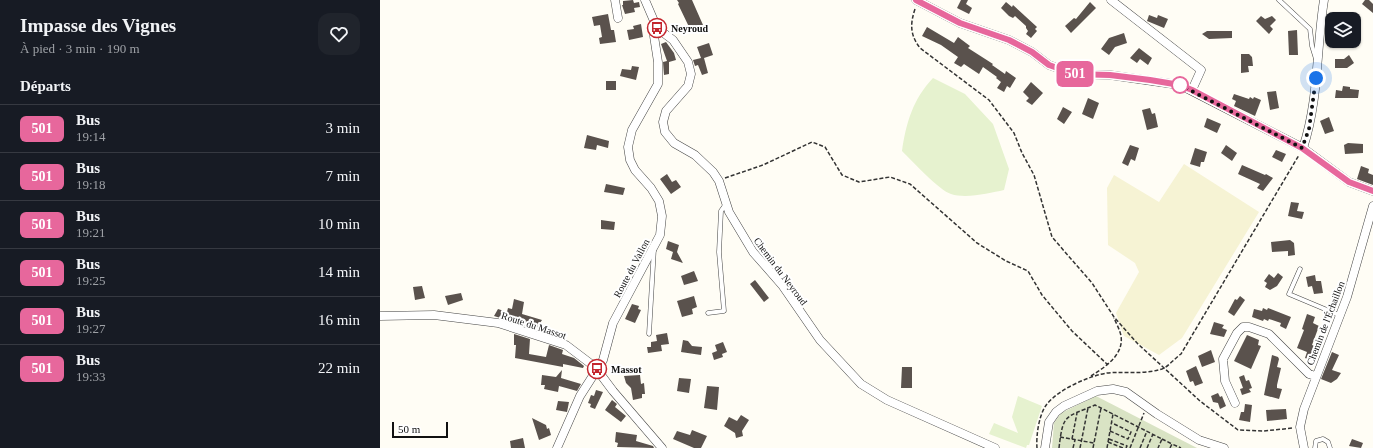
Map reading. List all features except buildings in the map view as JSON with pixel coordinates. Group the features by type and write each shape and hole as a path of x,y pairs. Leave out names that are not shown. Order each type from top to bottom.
{"street":[{"path":"615,0 618,18"},
{"path":"641,0 651,13"},
{"name":"Route du Vallon","path":"557,448 580,396 603,360 613,323 660,235 662,216 659,201 651,188 635,170 630,160 628,147 632,130 658,84 658,62 654,36 657,28 645,0"},
{"path":"1111,0 1201,70 1192,90"},
{"path":"1302,148 1309,129 1314,102 1324,0"},
{"path":"917,1 960,23 1009,40 1032,52 1049,65 1074,74 1110,75 1180,85 1302,148 1349,182 1373,191"},
{"name":"Chemin du Neyroud","path":"657,28 673,40 688,62 691,74 688,86 666,111 663,122 665,132 674,143 699,159 713,172 719,181 729,212 753,252 782,286 820,340 861,384 887,400 995,448"},
{"name":"Chemin de l'Échaillon","path":"1304,448 1300,427 1304,409 1340,315 1363,245 1373,206"},
{"name":"Route du Massot","path":"380,316 434,315 498,323 566,345 597,369 622,403 662,448"},
{"path":"1235,403 1225,381 1224,359 1237,333 1243,327 1249,327 1269,334 1309,374 1316,376"},
{"path":"1045,448 1049,422 1056,412 1064,406 1097,391 1113,390 1126,392 1199,440 1224,448"}],"lane":[{"path":"1279,0 1310,29 1312,46 1318,65"},
{"path":"708,313 724,311 719,252 720,210 726,203"},
{"path":"649,334 654,246"},
{"path":"1300,269 1289,294 1340,315"},
{"path":"1315,448 1316,441 1322,439 1328,442 1330,448"}],"path":[{"path":"917,1 910,23 913,39 920,48 989,100 1014,133 1022,153 1034,175 1052,237 1092,283 1114,317 1138,344 1200,401 1238,430 1264,431 1300,427"},
{"path":"719,181 763,165 812,142 825,147 842,175 859,182 890,177 910,184 977,243 1006,261 1028,270 1042,295 1072,331 1108,365"},
{"path":"1090,377 1108,373 1140,374 1164,369 1181,354 1302,148"},
{"path":"1036,448 1040,421 1047,404 1062,392 1090,377 1108,365 1117,354 1121,337 1114,317"},
{"path":"1059,448 1062,425 1066,418 1095,405 1181,448"},
{"path":"1130,448 1137,426 1147,407"},
{"path":"1080,448 1088,408"},
{"path":"1093,448 1101,408"},
{"path":"1072,439 1077,413"},
{"path":"1107,448 1113,414"},
{"path":"1110,431 1128,439 1131,432 1112,423"},
{"path":"1140,448 1147,431"},
{"path":"1147,448 1153,434"},
{"path":"1060,437 1094,443"},
{"path":"1109,439 1127,446 1126,448"},
{"path":"1158,448 1162,439"},
{"path":"1073,448 1075,440"},
{"path":"1108,442 1115,447 1122,448"},
{"path":"1170,448 1172,444"}],"shaded area":[{"path":"1184,164 1259,212 1182,338 1159,355 1124,336 1116,313 1139,272 1135,263 1108,245 1107,188 1114,175 1159,202"}],"green space":[{"path":"933,78 965,94 993,124 1009,169 1004,190 971,196 951,194 946,192 933,181 902,151 908,121 915,103 920,94"},
{"path":"1018,396 1042,406 1029,445 1027,445 1026,448 989,434 994,423 1018,433 1012,417"},
{"path":"1096,396 1197,448 1052,448 1054,423 1061,413"}],"bus line":[{"name":"501","path":"916,0 960,23 1009,40 1032,52 1049,65 1074,74 1110,75 1150,80 1180,85 1192,90 1256,126 1302,148 1349,182 1373,191"}],"place":[{"name":"Neyroud","path":"657,28"},
{"name":"Massot","path":"597,369"}],"route":[{"path":"1180,85 1192,90 1256,126 1302,148 1309,129 1314,102 1316,78"}]}
